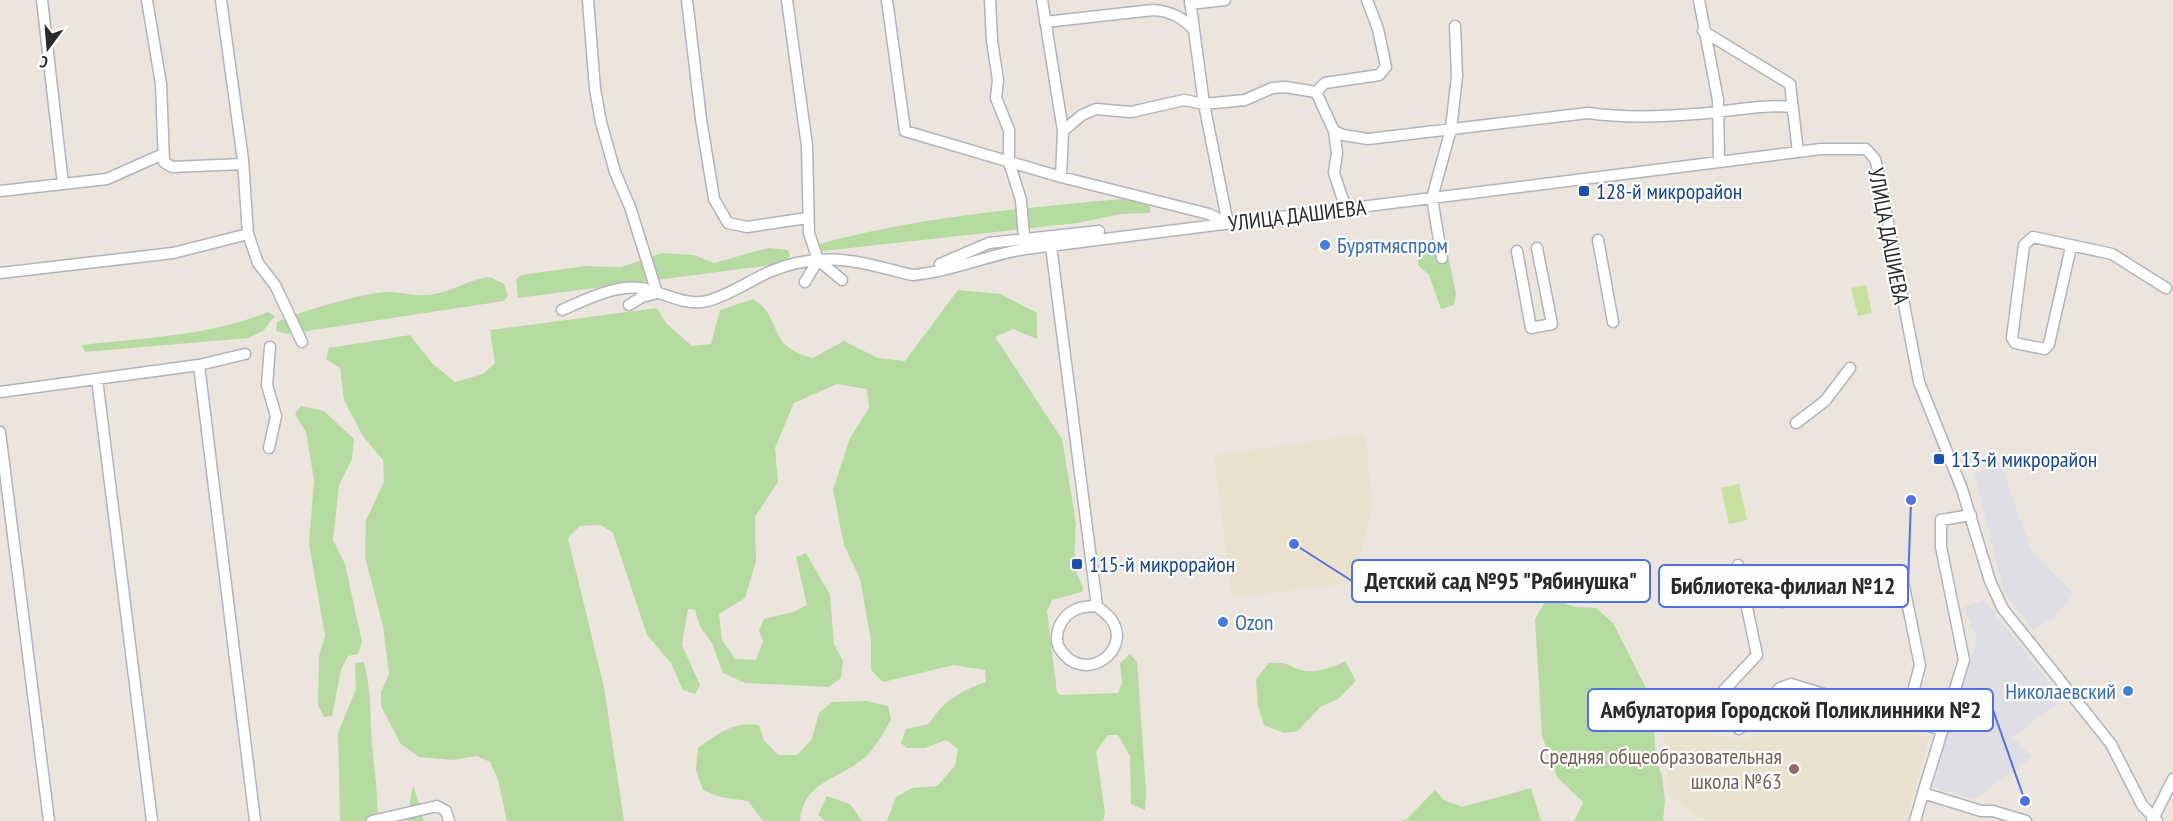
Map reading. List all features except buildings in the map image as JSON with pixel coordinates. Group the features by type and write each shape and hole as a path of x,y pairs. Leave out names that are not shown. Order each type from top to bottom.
{"street":[{"path":"42,0 63,184"},
{"path":"147,0 161,84 164,162 172,167 243,164"},
{"path":"221,0 243,164 248,234 258,263 275,285 302,342"},
{"path":"588,0 595,89 601,122 615,172 630,207 657,293 642,297 629,305"},
{"path":"687,0 701,119 714,199 728,223 747,227 807,218"},
{"path":"787,0 807,146 807,218 818,260 842,280"},
{"path":"887,0 904,131 1061,177 1209,214 1228,224"},
{"path":"990,0 992,41 998,80 996,98 1009,130 1010,162 1020,200 1024,244 1099,231"},
{"path":"1042,0 1063,131 1061,177"},
{"path":"1225,0 1190,2 1204,104 1228,224"},
{"path":"1316,92 1325,83 1379,75 1386,66 1378,29 1368,0"},
{"path":"1699,0 1718,110 1719,162"},
{"path":"1045,22 1153,10 1166,11 1185,20 1194,30"},
{"path":"1442,258 1432,198 1451,129 1457,76 1455,26"},
{"path":"1703,31 1790,84 1798,152"},
{"path":"1063,131 1082,115 1096,109 1131,112 1184,100 1204,104 1245,100 1272,88 1285,87 1316,92"},
{"path":"1316,92 1334,131 1337,153 1334,173 1346,209"},
{"path":"1334,131 1342,135 1368,139 1588,113 1612,116 1697,114 1766,105 1792,107"},
{"name":"УЛИЦА ДАШИЕВА","path":"562,310 601,293 638,288 693,302 707,302 772,271 818,260 835,258 912,275 937,272 1024,244 1051,246 1798,152 1858,147 1866,149 1875,159 1919,382 1971,515 1990,581 2003,609 2111,744 2135,792 2154,820"},
{"path":"0,191 38,189 107,179 163,154"},
{"path":"0,273 173,253 248,234"},
{"path":"2071,247 2049,344 2045,349 2015,343 2012,338 2024,245 2032,237 2112,254 2166,288"},
{"path":"1598,240 1613,322"},
{"path":"1051,246 1097,606 1111,619 1117,635 1113,652 1100,663 1084,666 1068,660 1058,646 1057,629 1066,615 1081,607 1097,606"},
{"path":"1518,251 1531,328 1552,324 1537,248"},
{"path":"805,282 818,260"},
{"path":"269,448 276,416 267,385 270,347"},
{"path":"0,392 199,365 245,354"},
{"path":"199,365 255,821"},
{"path":"1796,423 1825,401 1850,368"},
{"path":"97,379 152,821"},
{"path":"0,432 49,821"},
{"path":"1915,821 1964,660 1941,547 1941,520 1971,515"},
{"path":"1738,565 1756,655 1712,703 1738,729 1780,688 1791,684 1942,730"},
{"path":"1783,602 1902,578 1920,665 1906,719"},
{"path":"2154,820 2173,779"},
{"path":"1923,793 1981,811 1993,811 2026,821"},
{"path":"372,821 436,806 446,811 449,821"}],"shaded area":[{"path":"1365,434 1373,505 1354,583 1232,598 1214,455"},
{"path":"2002,467 2031,550 2074,594 2054,618 2032,630 2004,591 1974,473"},
{"path":"1984,600 2063,699 2013,737 2032,757 1975,799 1932,787 1977,639 1964,607"},
{"name":"Средняя общеобразовательная школа №63","path":"1781,692 1930,734 1906,821 1706,821 1669,796 1663,720 1742,741 1765,730"}],"green space":[{"path":"1123,199 1150,205 1150,213 1121,214 1077,223 822,251 819,244 932,220"},
{"path":"1433,238 1445,242 1456,293 1454,305 1441,309 1429,275 1418,265 1419,247"},
{"path":"768,248 788,250 790,256 780,264 518,298 516,279 521,275 585,266 621,267 662,253 694,255 714,263"},
{"path":"490,277 504,284 508,296 504,301 287,334 276,331 277,322 349,299 388,292 434,294"},
{"path":"1866,285 1872,313 1858,316 1851,288"},
{"path":"958,290 1000,294 1037,313 1037,339 1013,329 995,337 1062,439 1076,523 1074,566 1083,588 1082,592 1052,600 1047,611 1057,692 1060,695 1118,693 1122,683 1120,663 1130,654 1137,662 1146,791 1145,810 1131,804 1130,756 1118,735 1108,735 1096,751 1105,813 1103,821 887,821 896,797 912,788 937,786 955,766 958,749 946,740 925,748 907,748 901,743 906,729 929,724 946,703 986,682 985,670 954,665 883,682 871,670 871,641 860,579 844,545 833,490 850,438 869,408 867,389 837,384 794,403 775,448 778,482 755,517 756,561 745,598 719,614 722,640 735,659 756,660 763,641 759,631 764,619 793,612 807,605 796,557 806,553 830,595 834,644 843,661 841,678 829,687 745,683 723,673 712,643 700,627 695,610 688,609 682,645 700,685 695,694 683,690 671,663 647,635 613,533 601,525 580,526 568,538 604,687 624,821 507,821 498,780 490,762 477,756 453,760 419,757 400,743 381,706 381,692 389,674 383,626 365,557 366,520 384,482 383,460 362,435 344,400 340,368 326,359 329,348 410,335 432,363 455,382 483,374 495,363 490,330 657,308 666,323 692,346 711,344 720,310 753,299 769,315 787,347 798,353 813,358 844,341 878,358 905,361"},
{"path":"268,312 275,316 263,331 248,338 85,352 82,345 200,331"},
{"path":"301,406 324,411 354,439 352,459 339,485 333,540 345,564 362,642 358,654 348,656 341,670 332,716 324,717 318,705 319,656 325,635 309,544 314,480 306,432 295,414"},
{"path":"1739,484 1747,520 1729,524 1721,488"},
{"path":"1548,597 1575,607 1596,608 1613,623 1652,700 1656,760 1662,776 1665,801 1663,821 1574,821 1583,802 1557,777 1542,736 1535,619"},
{"path":"1345,661 1356,681 1338,699 1320,707 1298,731 1284,733 1264,725 1258,706 1256,679 1269,663 1282,663 1301,670 1312,671 1327,669"},
{"path":"364,662 369,695 377,821 340,821 338,733 356,689 355,663"},
{"path":"866,701 888,706 891,720 867,755 813,791 802,809 800,821 763,821 748,801 720,797 703,790 696,770 698,748 719,734 742,725 759,725 764,740 778,755 797,755 812,739 819,713 832,702"},
{"path":"413,784 424,821 407,821"},
{"path":"1531,788 1541,821 1401,821 1407,819 1435,790 1444,800 1462,807"},
{"path":"827,796 850,804 862,821 825,821 818,815"}],"place":[{"name":"128-й микрорайон","path":"1584,191"},
{"name":"Бурятмяспром","path":"1325,245"},
{"name":"113-й микрорайон","path":"1939,459"},
{"name":"Библиотека-филиал №12","path":"1911,500"},
{"name":"Детский сад №95 \"Рябинушка\"","path":"1294,544"},
{"name":"115-й микрорайон","path":"1077,564"},
{"name":"Ozon","path":"1223,622"},
{"name":"Николаевский","path":"2128,691"},
{"name":"Средняя общеобразовательная школа №63","path":"1794,769"},
{"name":"Амбулатория Городской Поликлинники №2","path":"2025,801"}]}
